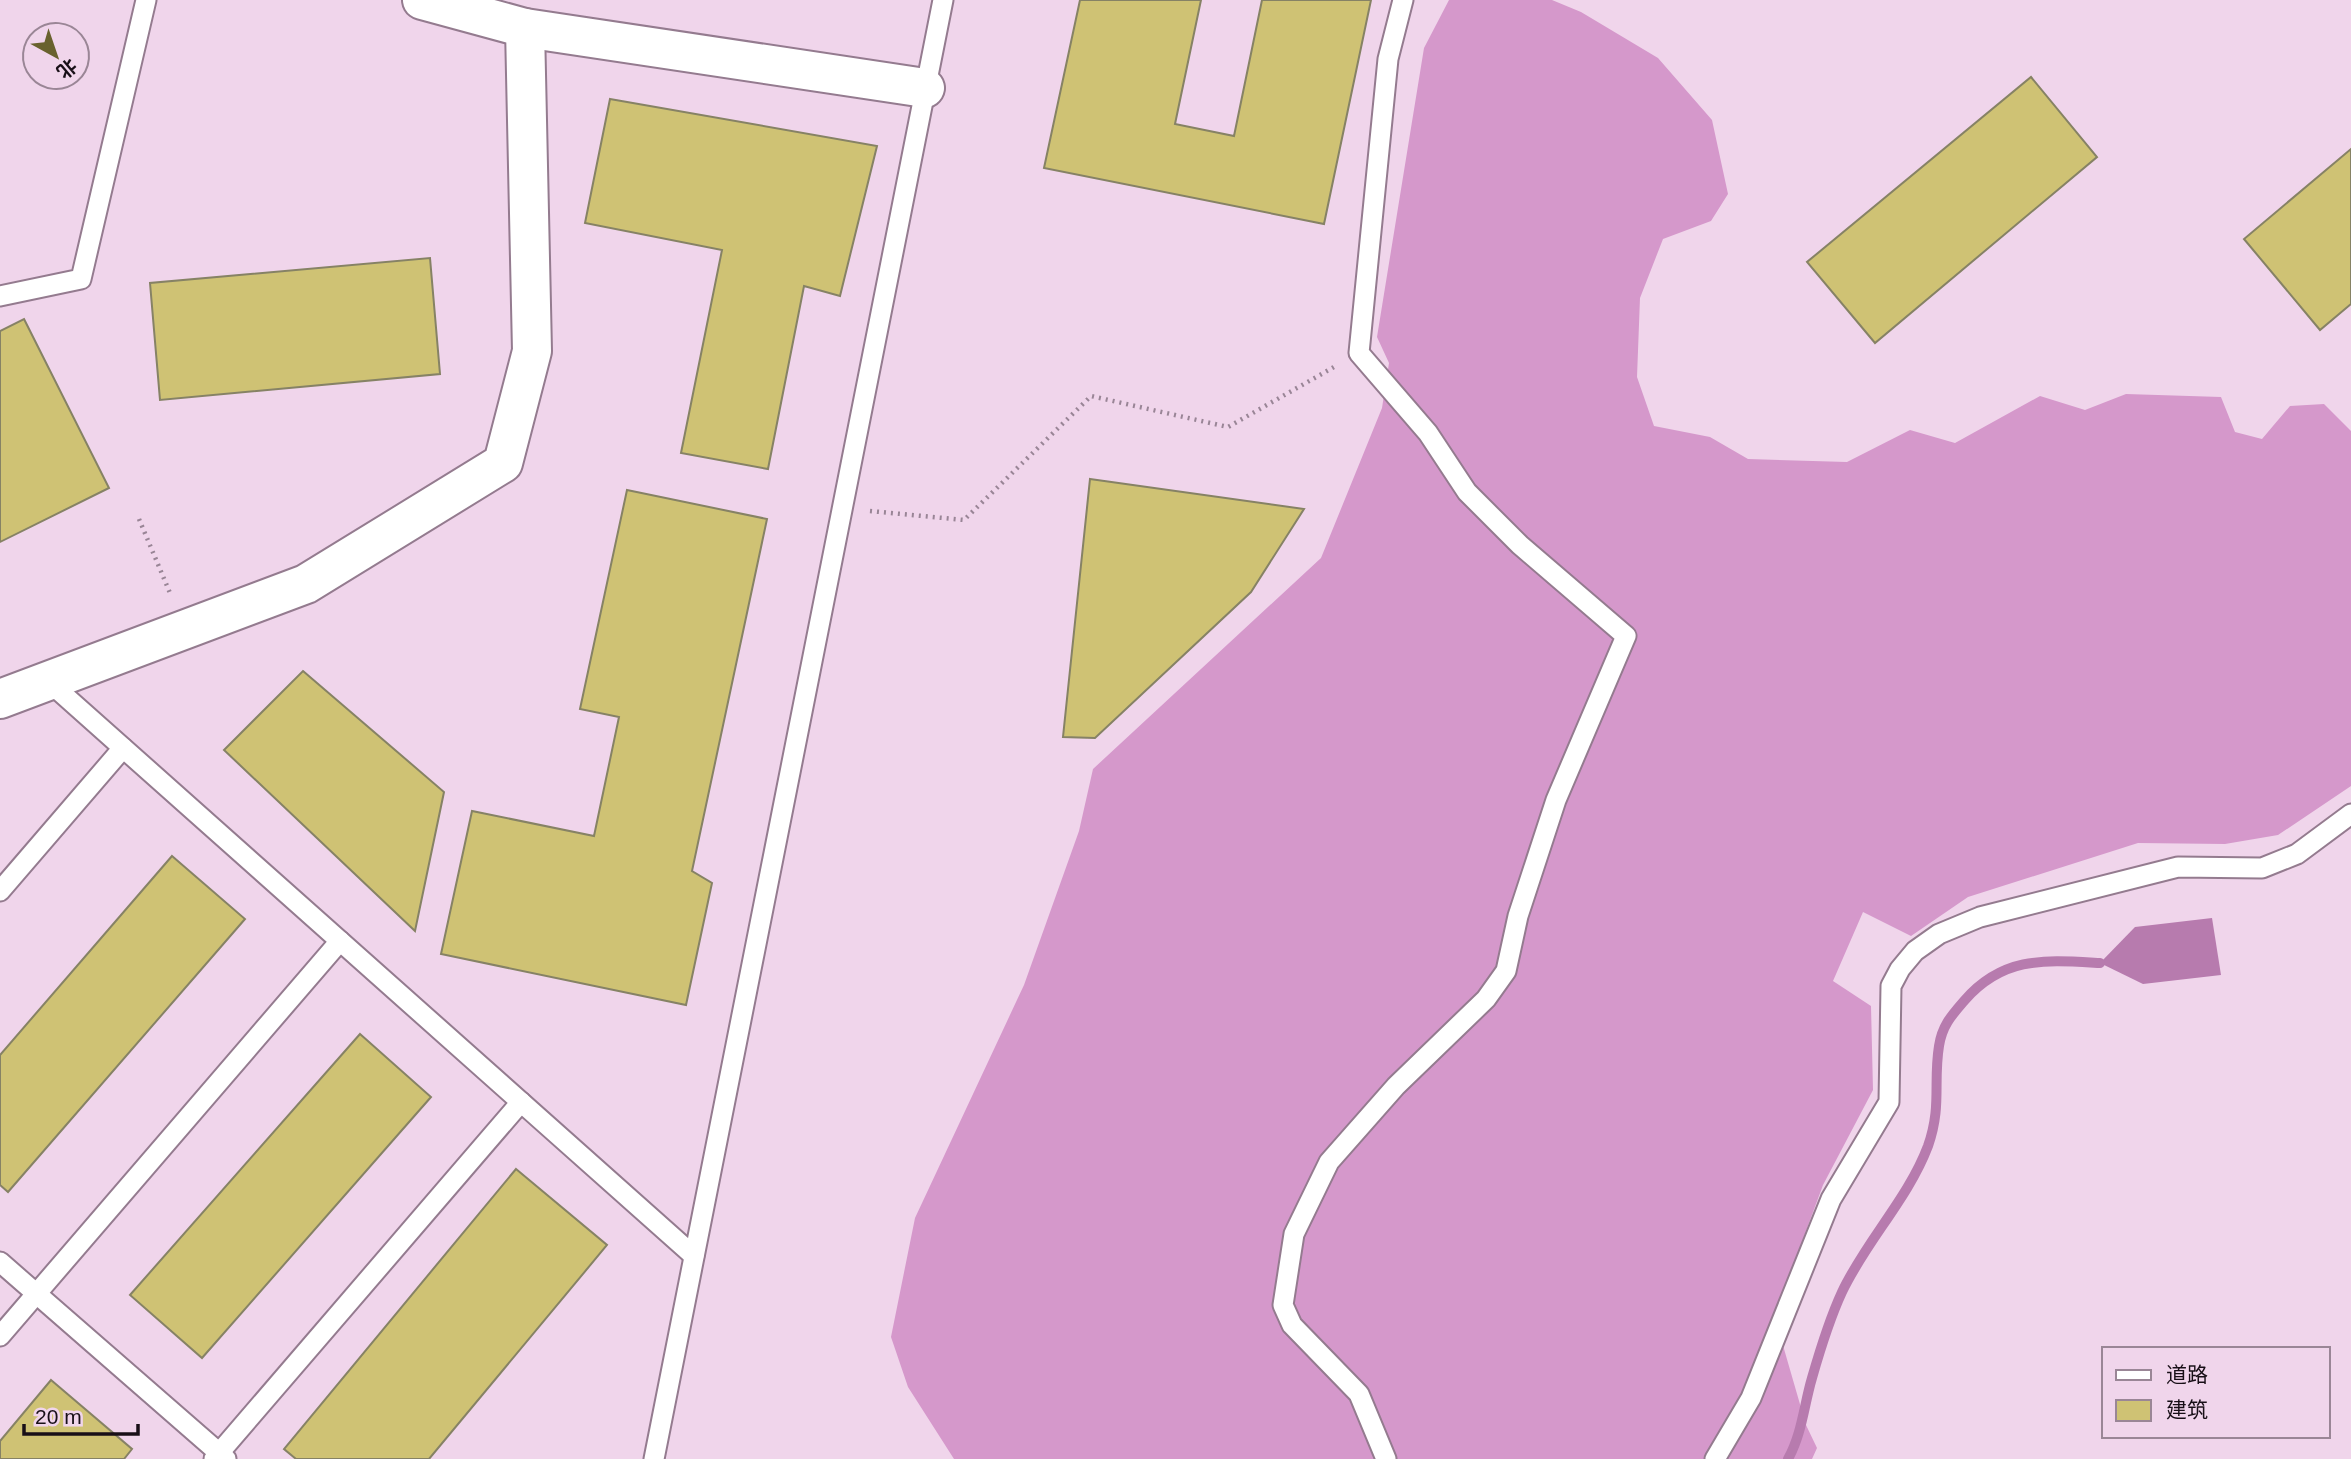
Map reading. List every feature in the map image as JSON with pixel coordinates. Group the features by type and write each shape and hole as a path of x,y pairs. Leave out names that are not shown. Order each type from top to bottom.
{"street":[{"path":"422,0 471,6 525,28 925,88"},
{"path":"0,699 306,584 503,463 533,351 525,28"}],"lane":[{"path":"0,296 80,279 146,0"},
{"path":"654,1459 943,0"},
{"path":"1386,1459 1359,1394 1292,1325 1283,1305 1294,1234 1329,1162 1396,1086 1486,999 1506,971 1518,916 1556,800 1626,636 1520,545 1467,492 1428,433 1359,353 1388,59 1403,0"},
{"path":"48,681 694,1256"},
{"path":"0,891 123,748"},
{"path":"1715,1459 1751,1398 1831,1199 1889,1102 1891,986 1900,969 1915,951 1939,934 1980,917 2178,867 2262,868 2297,855 2351,814"},
{"path":"0,1336 340,941"},
{"path":"0,1262 220,1457 521,1102"}],"path":[{"path":"842,508 964,520 1091,396 1228,427 1359,353"},
{"path":"139,519 185,630"}],"shaded area":[{"path":"1449,0 1552,0 1581,12 1658,58 1712,120 1728,194 1711,221 1663,239 1640,298 1637,377 1654,426 1710,437 1748,459 1847,462 1910,430 1955,443 2040,396 2085,410 2126,394 2221,397 2235,432 2262,439 2290,406 2324,404 2351,431 2351,786 2278,835 2225,844 2138,843 1968,897 1911,936 1863,912 1833,981 1871,1006 1873,1090 1823,1185 1778,1307 1782,1342 1806,1425 1817,1448 1812,1459 954,1459 908,1387 891,1337 915,1218 1024,985 1079,831 1093,769 1321,558 1382,408 1389,363 1377,337 1424,48"},
{"path":"2212,918 2221,975 2143,984 2100,963 2135,927"}],"building":[{"path":"1080,0 1201,0 1175,124 1234,136 1262,0 1371,0 1324,224 1044,168"},
{"path":"2031,77 2097,157 1875,343 1807,262"},
{"path":"610,99 877,146 840,296 804,286 768,469 681,453 722,250 585,223"},
{"path":"2351,149 2351,304 2320,330 2244,239"},
{"path":"430,258 440,374 160,400 150,283"},
{"path":"24,319 109,488 0,542 0,331"},
{"path":"1090,479 1304,509 1251,592 1095,738 1063,737"},
{"path":"627,490 767,519 692,871 712,883 686,1005 441,954 472,811 594,836 619,717 580,709"},
{"path":"303,671 444,792 415,931 224,750"},
{"path":"172,856 245,919 8,1192 0,1185 0,1055"},
{"path":"360,1034 431,1097 202,1358 130,1295"},
{"path":"516,1169 607,1245 429,1459 296,1459 284,1449"},
{"path":"51,1380 132,1449 124,1459 0,1459 0,1441"}],"waterway":[{"path":"1788,1459 1800,1430 1809,1388 1833,1312 1852,1273 1910,1184 1928,1146 1935,1119 1939,1046 1948,1022 1979,986 2009,968 2061,961 2100,963"}]}
